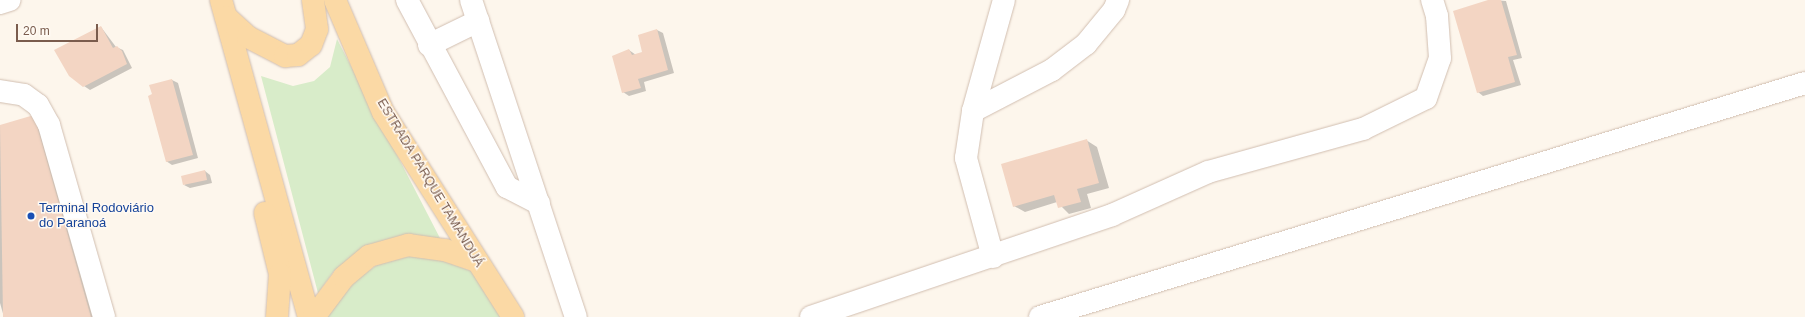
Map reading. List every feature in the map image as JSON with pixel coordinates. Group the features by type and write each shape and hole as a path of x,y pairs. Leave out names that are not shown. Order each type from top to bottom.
{"main road":[{"path":"226,16 248,37 285,56 298,55 311,45 317,28 313,0"},
{"name":"ESTRADA PARQUE TAMANDUÁ","path":"335,0 384,112 513,317"},
{"path":"226,16 231,69 280,274 276,317"},
{"path":"226,16 309,317"},
{"path":"314,317 344,277 368,256 408,244 445,250 477,261"}],"street":[{"path":"0,3 10,0"},
{"path":"407,0 429,44 507,187 539,203"},
{"path":"471,0 576,317"},
{"path":"993,257 966,158 973,111 1004,0"},
{"path":"973,111 1052,70 1075,53 1114,10 1118,0"},
{"path":"811,317 993,257 1112,215 1208,172 1363,129 1426,98 1440,58 1437,16 1432,0"},
{"path":"429,44 478,21"},
{"path":"1040,317 1805,83"},
{"path":"0,91 24,95 38,105 49,125 104,317"}],"green space":[{"path":"337,39 442,242 363,248 334,271 318,293 261,76 293,86 314,81 330,67"},
{"path":"413,255 443,260 473,272 500,317 326,317 350,284 377,265"}],"building":[{"path":"1488,0 1501,0 1517,55 1508,57 1515,82 1477,93 1453,11"},
{"path":"101,26 113,48 117,46 122,51 127,64 83,87 69,76 54,50"},
{"path":"657,29 668,70 638,79 641,88 622,93 612,56 629,49 632,55 642,52 638,35"},
{"path":"172,79 193,155 166,162 148,96 152,94 149,85"},
{"name":"Terminal Rodoviário do Paranoá","path":"34,115 91,317 3,317 0,125"},
{"path":"1087,139 1099,183 1077,189 1081,202 1058,208 1054,195 1013,207 1001,164"},
{"path":"205,170 207,180 183,185 181,176"}],"place":[{"name":"Terminal Rodoviário do Paranoá","path":"31,216"}]}
